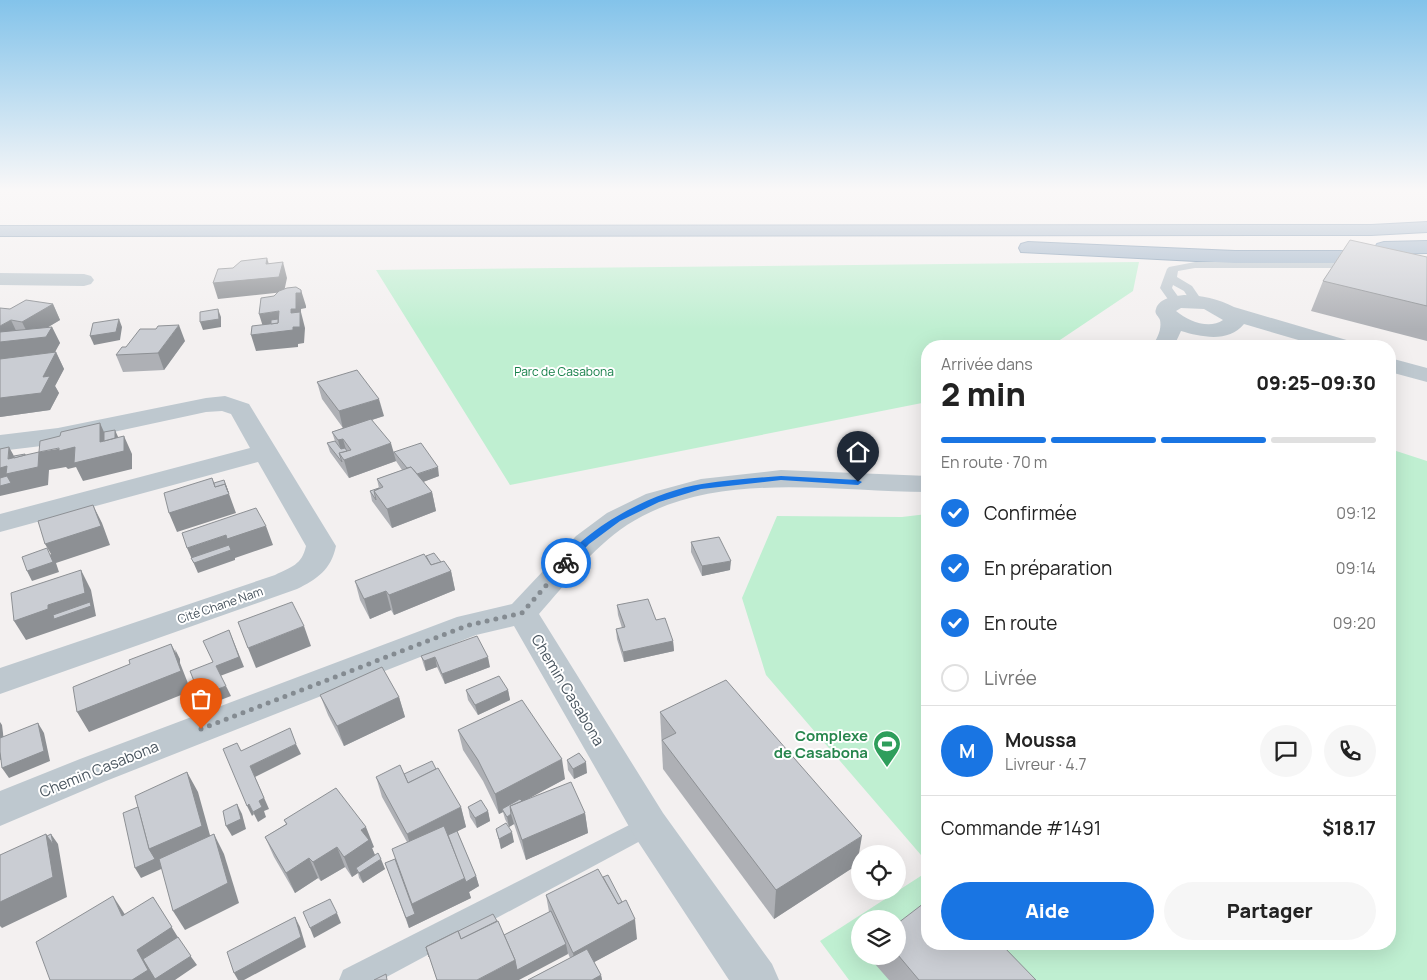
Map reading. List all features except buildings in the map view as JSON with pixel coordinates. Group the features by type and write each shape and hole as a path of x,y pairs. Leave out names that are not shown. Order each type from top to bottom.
{"highway":[{"path":"1002,247 1235,257 1334,258 1427,256"},
{"path":"108,248 1002,247 1352,249 1427,247"},
{"path":"0,248 58,248"}],"street":[{"path":"0,279 84,280"},
{"path":"1173,310 1197,302 1209,304 1229,319 1300,340"},
{"path":"1173,310 1178,323 1201,329 1223,329 1229,319"},
{"path":"1167,340 1172,329 1173,310"},
{"path":"1229,319 1317,340"},
{"path":"1175,340 1201,329"},
{"path":"1396,362 1427,370"},
{"path":"1396,367 1427,375"},
{"name":"Cité Chane Nam","path":"0,443 58,436 225,402 240,409 321,546 319,560 306,572 286,582 0,681"},
{"path":"0,523 266,452"},
{"path":"522,613 586,542 617,519 656,500 700,487 781,478 921,484"},
{"name":"Chemin Casabona","path":"0,809 102,767 469,625 522,613 649,825 756,980"}],"lane":[{"path":"1173,310 1166,288 1173,269 1195,265 1386,265"},
{"path":"1171,278 1188,289 1197,302"},
{"path":"353,980 649,825"}],"green space":[{"name":"Parc de Casabona","path":"1139,262 1133,291 1060,340 921,340 921,403 510,485 376,270"},
{"path":"1396,451 1427,461 1427,980 849,980 820,941 851,921 851,965 906,965 906,910 868,910 884,900 906,900 906,886 921,876 921,950 1396,950"},
{"name":"Complexe de Casabona","path":"921,515 921,855 766,675 742,598 777,516 902,517"}],"way so far":[{"path":"201,729 469,625 522,613 566,563"}],"place":[{"name":"Complexe de Casabona","path":"887,768"}],"route":[{"path":"566,563 586,542 617,519 656,500 700,487 781,478 858,482"}]}
